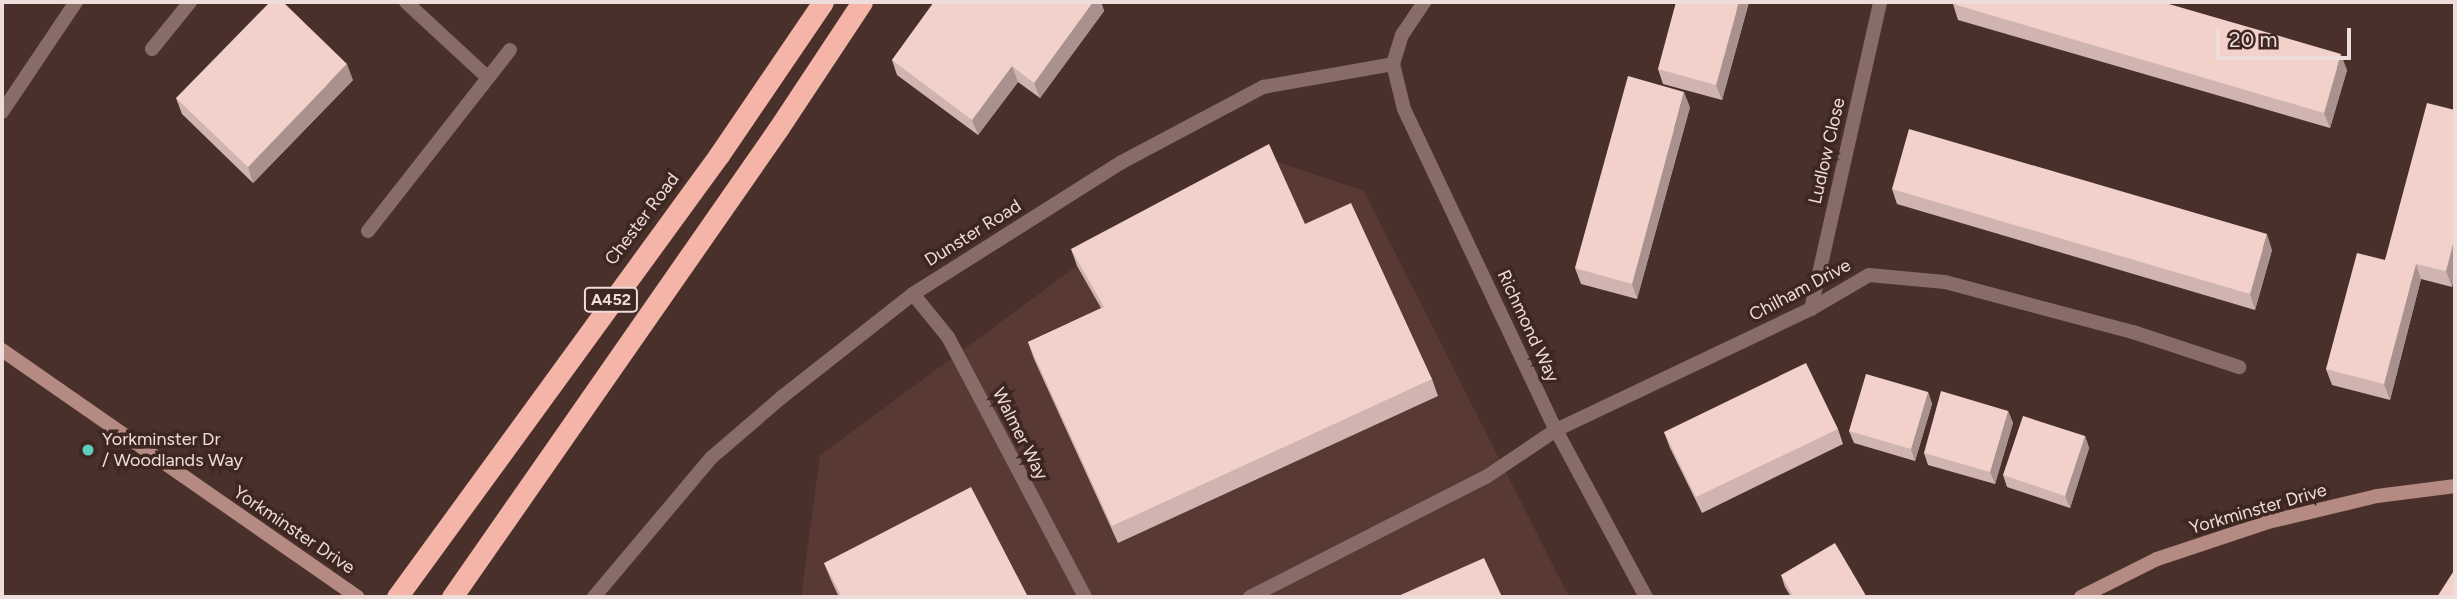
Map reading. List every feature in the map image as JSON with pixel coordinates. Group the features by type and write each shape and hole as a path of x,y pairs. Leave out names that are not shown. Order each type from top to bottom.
{"highway":[{"name":"Chester Road","path":"397,597 719,155 822,2"},
{"name":"A452","path":"452,597 778,129 862,2"}],"street":[{"path":"2,112 76,2"},
{"path":"152,49 190,2"},
{"path":"406,2 487,77"},
{"path":"1393,64 1402,35 1424,2"},
{"name":"Ludlow Close","path":"1811,309 1881,2"},
{"path":"369,232 510,50"},
{"name":"Dunster Road","path":"594,597 711,458 782,397 912,294 1122,162 1263,87 1393,64"},
{"name":"Richmond Way","path":"1393,64 1404,109 1556,430 1646,597"},
{"name":"Chilham Drive","path":"1556,430 1811,309 1869,275 1945,282 2133,332 2239,367"},
{"name":"Walmer Way","path":"912,294 948,337 1084,597"},
{"name":"Yorkminster Drive","path":"2,350 358,597"},
{"path":"1250,597 1486,477 1556,430"},
{"name":"Yorkminster Drive","path":"2081,597 2157,559 2268,522 2377,496 2455,486"}],"shaded area":[{"path":"1275,161 1364,191 1569,597 801,597 820,455 1077,266"}],"building":[{"path":"270,2 283,2 347,64 248,167 176,98"},
{"path":"934,2 1093,2 1034,83 1012,66 972,120 892,60"},
{"path":"1676,2 1739,2 1716,85 1658,69"},
{"path":"1953,2 2162,2 2341,54 2324,113"},
{"path":"1628,76 1684,92 1632,284 1575,268"},
{"path":"2427,103 2455,110 2455,236 2446,271 2416,264 2384,384 2326,369 2357,253 2385,260"},
{"path":"1909,129 2267,234 2250,294 1892,189"},
{"path":"1269,144 1305,224 1351,203 1432,379 1112,526 1028,342 1104,307 1071,249"},
{"path":"1806,363 1838,429 1696,497 1664,432"},
{"path":"1866,374 1928,392 1911,449 1849,431"},
{"path":"1941,391 2008,411 1990,472 1924,453"},
{"path":"2023,416 2085,436 2065,496 2003,475"},
{"path":"971,487 1028,597 842,597 824,563"},
{"path":"1835,543 1865,594 1859,597 1794,597 1781,575"},
{"path":"1484,558 1502,597 1396,597"},
{"path":"2455,569 2455,597 2437,597"}],"place":[{"name":"Yorkminster Dr / Woodlands Way","path":"88,450"}]}
